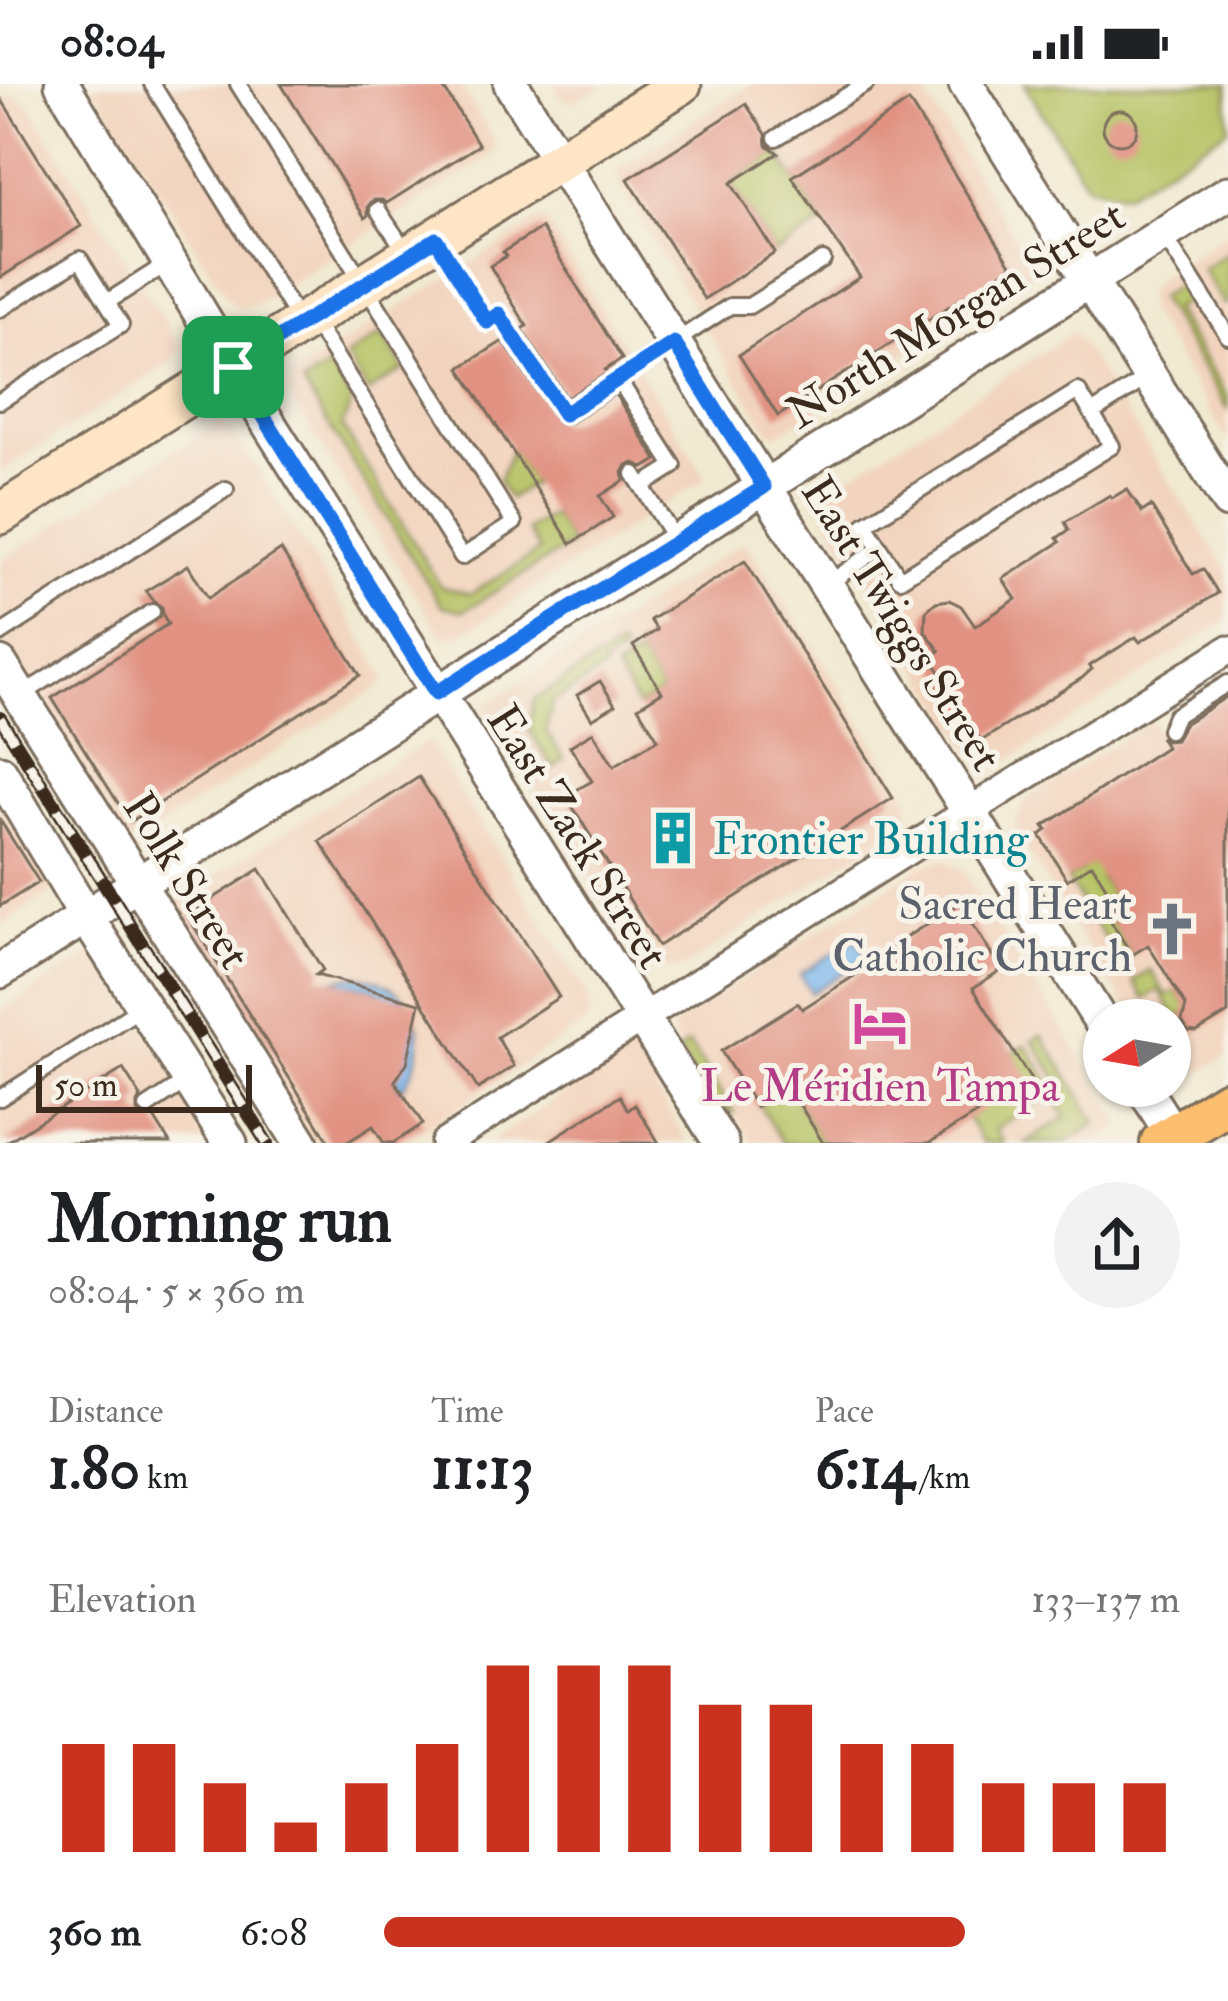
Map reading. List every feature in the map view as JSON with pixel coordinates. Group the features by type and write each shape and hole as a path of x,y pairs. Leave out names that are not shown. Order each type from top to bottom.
{"main road":[{"path":"0,514 681,84"},
{"path":"1171,1140 1228,1102"}],"street":[{"name":"East Zack Street","path":"62,84 233,367 721,1143"},
{"name":"East Twiggs Street","path":"511,84 1086,999"},
{"path":"965,84 1228,501"},
{"name":"North Morgan Street","path":"0,971 1163,234 1225,200"},
{"path":"445,1143 1228,650"},
{"name":"Polk Street","path":"0,664 301,1143"},
{"path":"0,772 230,1143"},
{"path":"1153,1107 1171,1140"}],"lane":[{"path":"152,84 462,556 514,524 238,84"},
{"path":"776,138 866,84"},
{"path":"378,209 422,248 487,322 499,314 564,414 730,306 749,306 823,260"},
{"path":"1163,234 1228,336"},
{"path":"0,309 80,259 121,325 0,401"},
{"path":"106,302 170,262"},
{"path":"1092,413 1150,376"},
{"path":"618,379 674,466 638,480 677,542"},
{"path":"1078,391 1092,413 1112,446 899,579 865,524 1078,391"},
{"path":"588,398 598,412"},
{"path":"0,634 226,489"},
{"path":"826,585 880,548"},
{"path":"20,696 152,612"},
{"path":"1169,730 1175,716 1228,683"},
{"path":"0,1098 144,1006"},
{"path":"147,1107 190,1079"}],"shaded area":[{"path":"92,84 459,84 493,137 496,150 256,305 241,308 227,297"},
{"path":"553,84 605,84 573,102 562,98"},
{"path":"752,84 919,84 1034,268 777,435 767,428 618,184 622,167"},
{"path":"11,96 29,105 179,349 175,360 0,472 0,102"},
{"path":"538,221 550,227 706,478 464,633 442,636 290,397 288,385 295,374"},
{"path":"1228,233 1228,440 1148,311 1147,291 1161,276"},
{"path":"1072,333 1228,572 1228,620 1011,759 988,762 968,747 815,498"},
{"path":"221,423 235,433 387,679 130,842 0,638 0,561"},
{"path":"741,544 753,552 904,789 909,812 903,825 683,968 661,969 639,955 483,706"},
{"path":"1228,690 1228,1055 1191,1078 1191,999 1122,999 1016,829 1027,799 1151,721 1159,734"},
{"path":"430,743 586,992 588,1018 403,1143 312,1143 170,908 179,898"},
{"path":"0,794 57,888 0,927"},
{"path":"944,860 963,870 1083,1061 1083,1107 1112,1107 1119,1127 1094,1143 753,1143 734,1113 714,1109 672,1035 674,1027 922,865"},
{"path":"94,952 221,1143 0,1143 0,1011"},
{"path":"625,1054 649,1059 661,1078 656,1091 688,1143 489,1143"}],"green space":[{"path":"1024,84 1228,84 1228,129 1125,194 1087,185"},
{"path":"778,153 822,224 775,253 731,183"},
{"path":"1228,252 1228,305 1224,305 1202,269"},
{"path":"1179,284 1188,299 1173,310 1228,397 1228,409 1158,298"},
{"path":"382,334 404,369 368,392 346,357"},
{"path":"330,367 352,401 342,426 441,587 471,594 539,551 527,530 552,514 571,544 464,611 442,606 303,384"},
{"path":"512,449 533,483 509,499 498,482"},
{"path":"619,646 623,652 603,665 605,669 552,703 546,731 564,759 553,768 528,728 534,700"},
{"path":"639,655 662,692 638,707 615,670"},
{"path":"1107,853 1100,878 1113,898 1106,913 1132,955 1121,963 1067,880"},
{"path":"1151,970 1167,996 1177,991 1182,999 1165,999 1159,990 1145,999 1134,981"},
{"path":"1042,1035 1097,1123 1065,1143 1025,1143 1066,1117 1055,1099 1066,1092 1033,1040"},
{"path":"689,1044 734,1113 714,1109 678,1051"},
{"path":"1026,1045 1055,1091 995,1129 1004,1143 983,1143 968,1119 1013,1052"},
{"path":"789,1087 823,1143 783,1143 759,1105"}],"water":[{"path":"856,939 867,957 811,993 800,974"},
{"path":"353,976 375,979 392,988 415,1016 418,1052 401,1089 395,1081 407,1056 406,1019 377,990 330,981"}],"building":[{"path":"281,84 441,84 479,145 387,203 373,200 365,218"},
{"path":"0,97 81,226 0,278"},
{"path":"909,102 1012,266 778,416 739,355 860,277 792,177"},
{"path":"746,104 766,134 767,145 778,153 731,183 775,253 704,299 628,179"},
{"path":"1120,110 1132,115 1137,127 1132,139 1120,144 1108,139 1103,127 1108,115"},
{"path":"541,228 622,359 567,398 522,329 527,326 490,266"},
{"path":"503,341 558,423 570,423 615,394 657,460 644,468 627,465 625,480 600,496 613,517 571,544 460,368"},
{"path":"1127,489 1142,512 1151,506 1193,574 1203,569 1218,593 1140,642 1136,637 1089,666 1092,669 1082,678 981,741 931,657 940,651 925,631 926,611 936,602 949,600 961,606 975,626 1016,599 1003,579 1060,542 1057,538 1069,530 1065,522"},
{"path":"281,550 360,675 130,822 52,698 168,624 162,607 146,591 188,565 208,598"},
{"name":"Frontier Building","path":"745,561 893,798 658,946 566,796 592,781 570,746 593,732 614,766 658,739 638,707 662,692 633,646 657,630 650,620"},
{"path":"600,681 615,705 592,719 577,695"},
{"path":"1228,696 1228,1013 1197,1032 1191,1031 1191,999 1182,999 1148,945 1132,955 1105,912 1117,905 1092,864 1067,880 1040,835 1047,830 1044,826 1166,747 1160,737 1175,740 1184,724"},
{"path":"419,777 559,997 497,1037 514,1066 478,1089 320,841"},
{"path":"0,820 39,882 0,906"},
{"path":"260,869 323,970 316,975 420,1003 407,1063 395,1081 423,1124 393,1143 384,1143 373,1126 346,1143 330,1143 187,915"},
{"name":"Le Méridien Tampa","path":"960,903 1001,970 973,988 1031,1080 929,1143 823,1143 789,1087 756,1107 721,1051 798,1003 802,1009"},
{"path":"123,1069 141,1097 137,1112 153,1116 170,1143 5,1143"},
{"path":"620,1096 628,1110 635,1105 659,1143 546,1143"}],"railway":[{"path":"0,718 267,1143"}],"place":[{"name":"Frontier Building","path":"673,838"},
{"name":"Sacred Heart Catholic Church","path":"1172,929"},
{"name":"Le Méridien Tampa","path":"880,1023"}],"route":[{"path":"436,239 487,322 499,314 564,414 674,343 764,487 436,693 233,367 436,239"}]}
